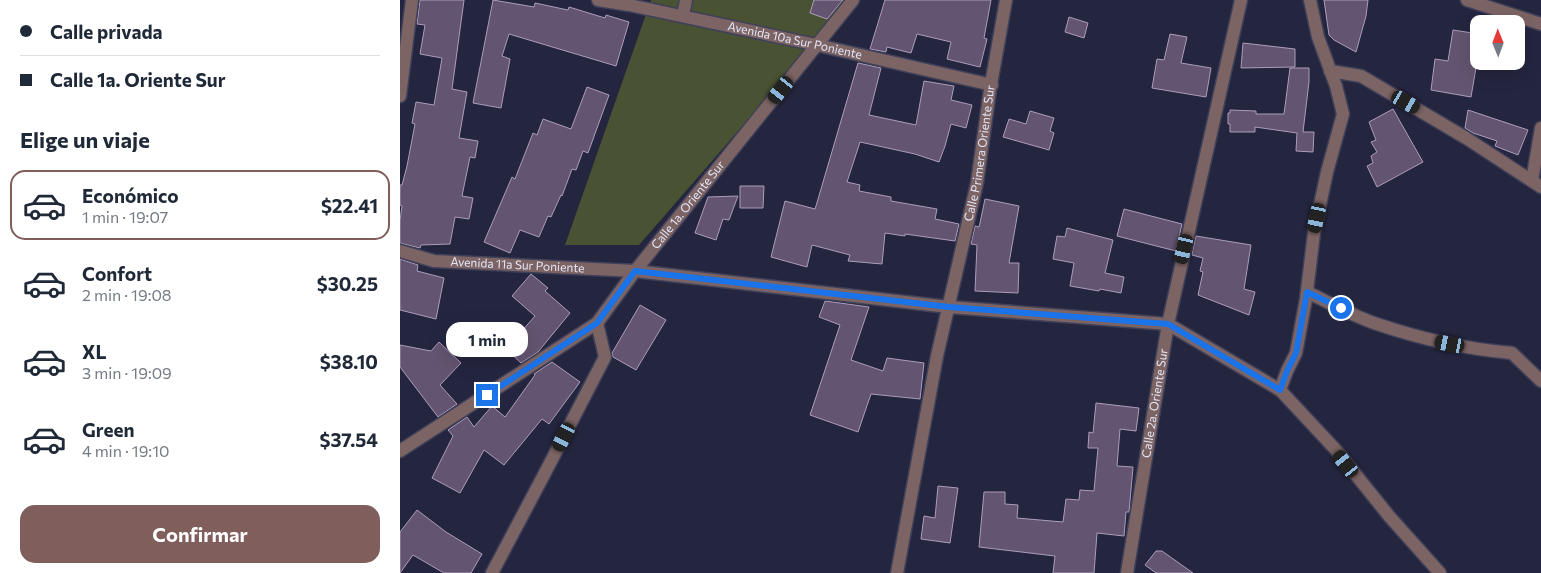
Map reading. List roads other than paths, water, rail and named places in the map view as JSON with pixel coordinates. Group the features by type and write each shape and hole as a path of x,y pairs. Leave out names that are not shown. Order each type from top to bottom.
{"street":[{"path":"400,96 412,0"},
{"name":"Avenida 10a Sur Poniente","path":"598,0 683,16 992,85"},
{"path":"683,16 686,0"},
{"name":"Calle 1a. Oriente Sur","path":"400,451 597,323 635,271 853,0"},
{"name":"Calle Primera Oriente Sur","path":"897,573 937,356 977,183 1006,0"},
{"name":"Calle 2a. Oriente Sur","path":"1128,573 1168,324 1241,0"},
{"path":"1280,390 1296,353 1307,292 1314,233 1327,172 1343,114 1318,37 1310,0"},
{"path":"1468,0 1541,24"},
{"path":"1330,71 1361,76 1466,138 1537,184 1541,128"},
{"name":"Avenida 11a Sur Poniente","path":"400,251 434,261 635,271 949,307 1168,324"},
{"path":"1307,292 1376,324 1479,350 1512,352 1541,382"},
{"path":"492,573 605,357 597,323"},
{"path":"1168,324 1280,390 1336,450 1389,516 1440,573"}]}
